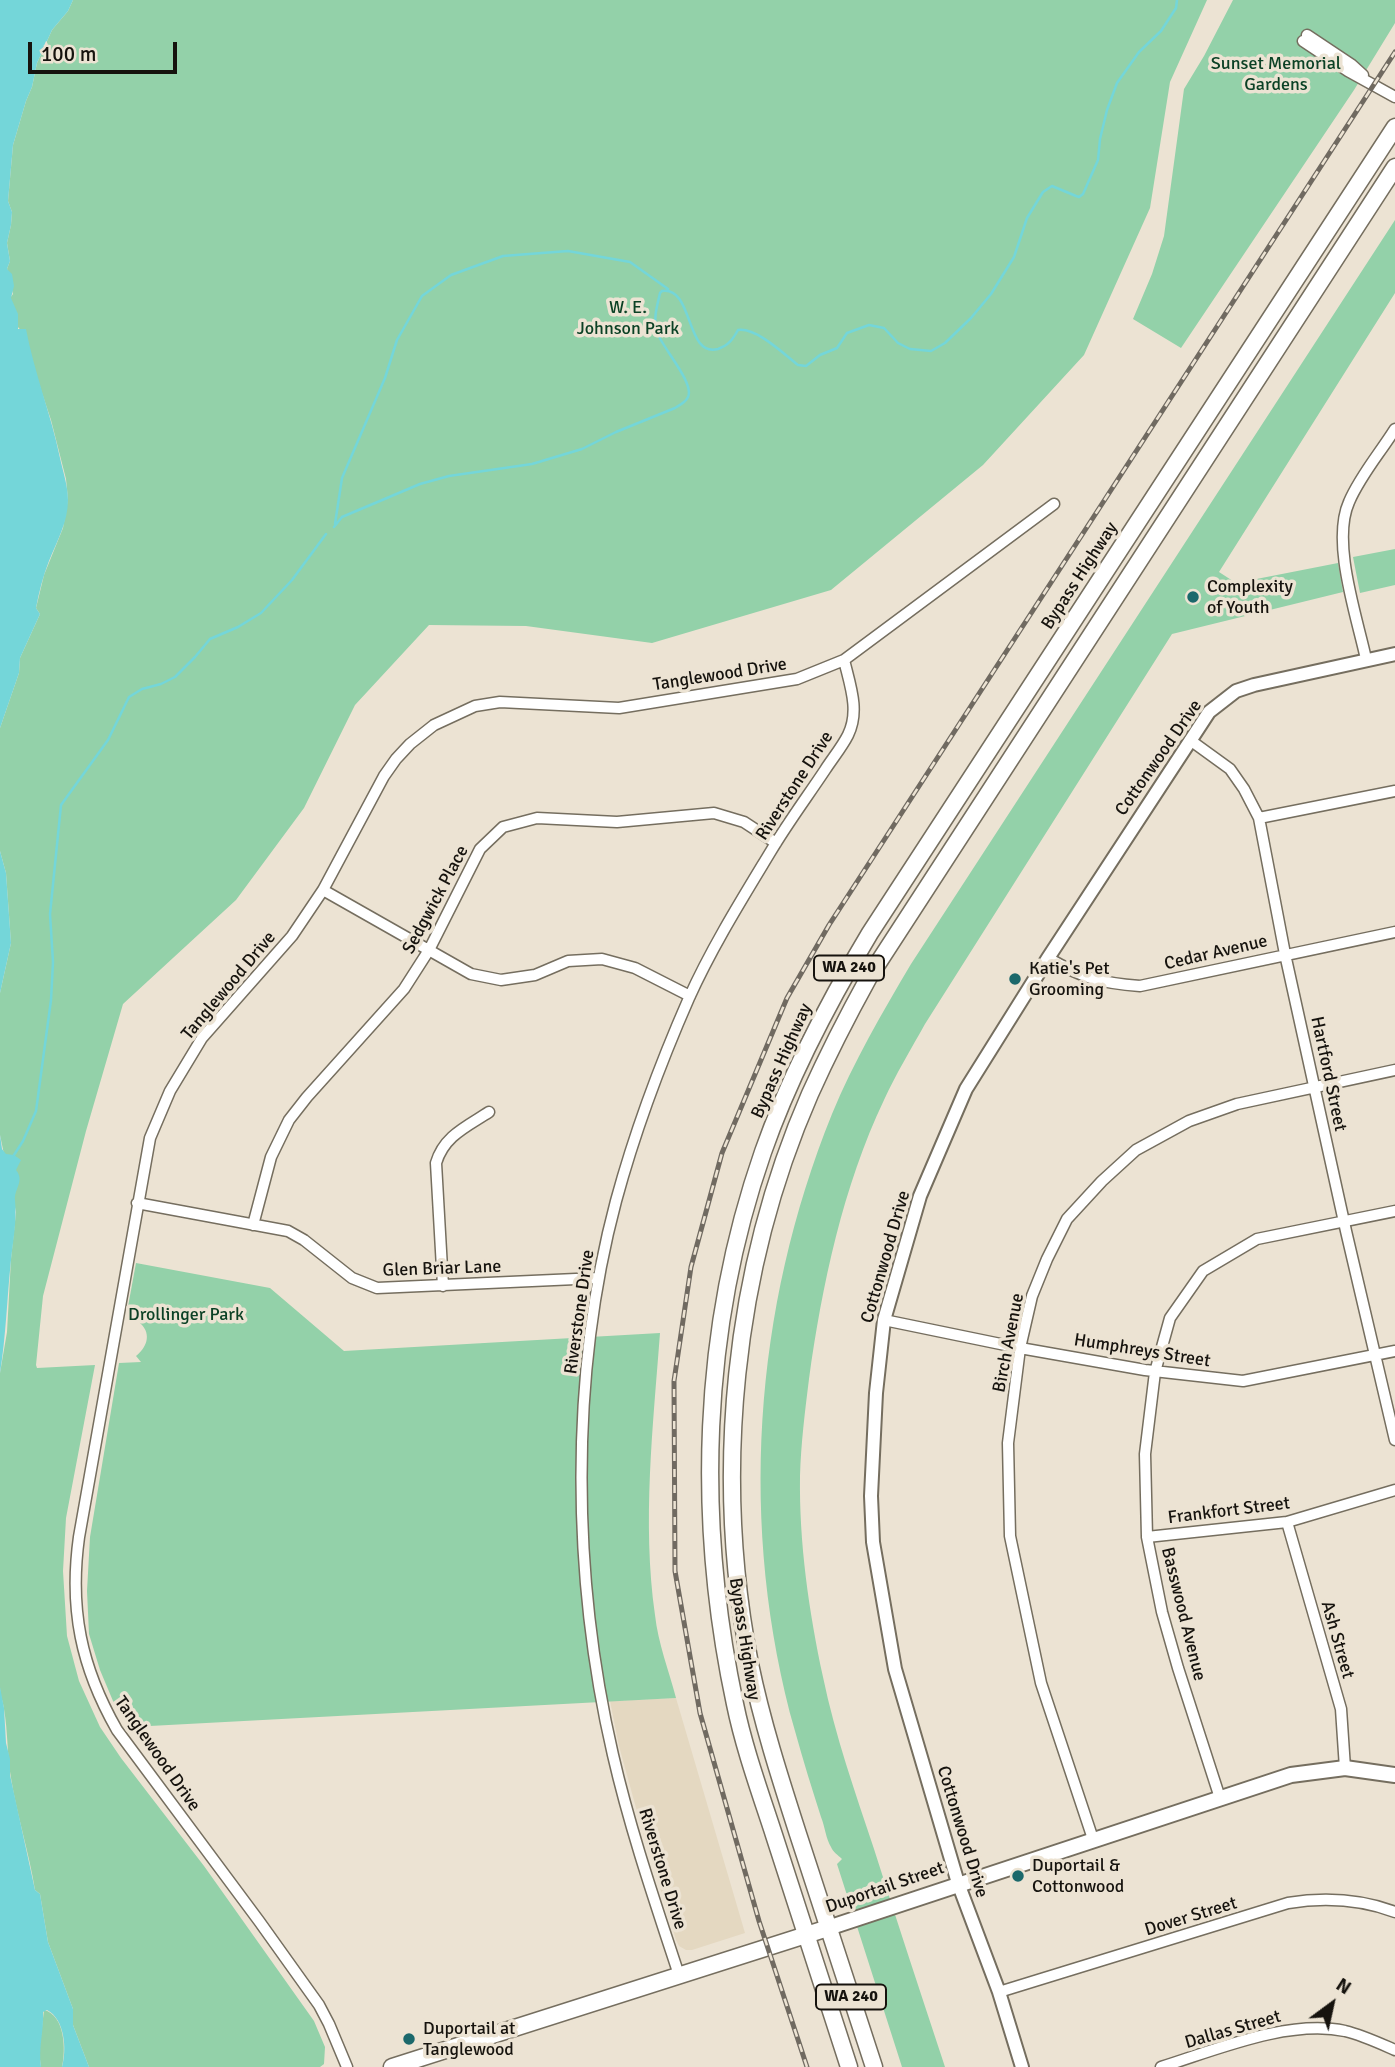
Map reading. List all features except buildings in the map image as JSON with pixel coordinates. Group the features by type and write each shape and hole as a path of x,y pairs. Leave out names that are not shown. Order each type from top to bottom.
{"main road":[{"name":"Bypass Highway","path":"849,2067 735,1707 713,1567 709,1501 710,1434 717,1353 746,1209 763,1152 808,1044 870,933 1395,127"},
{"name":"Bypass Highway","path":"874,2067 774,1758 758,1702 741,1614 732,1507 732,1453 748,1296 774,1193 809,1096 869,977 1395,167"},
{"name":"Duportail Street","path":"392,2067 828,1928 1292,1775 1345,1768 1395,1775"}],"street":[{"path":"1305,38 1352,65 1374,84 1395,97"},
{"path":"1366,659 1346,564 1342,539 1343,523 1349,501 1395,429"},
{"name":"Tanglewood Drive","path":"347,2067 330,2024 318,2005 243,1898 117,1730 98,1696 83,1651 75,1601 76,1556 150,1138 170,1091 202,1038 292,936 324,890 384,776 396,759 434,725 475,706 500,702 619,708 797,679 844,660 1054,504"},
{"name":"Cottonwood Drive","path":"1022,2067 999,1992 958,1883 895,1669 873,1542 871,1496 875,1406 884,1320 920,1196 966,1089 1209,712 1236,691 1254,685 1395,654"},
{"name":"Riverstone Drive","path":"679,1975 620,1784 601,1697 590,1626 582,1487 584,1395 598,1278 647,1099 690,996 726,927 776,843 849,733 855,704 844,660"},
{"name":"Hartford Street","path":"1190,740 1230,769 1259,818 1285,954 1395,1440"},
{"path":"1259,818 1395,790"},
{"name":"Sedgwick Place","path":"253,1225 271,1157 289,1120 404,989 429,950 480,849 503,827 537,818 617,822 714,813 744,822 776,843"},
{"path":"324,890 471,974 501,980 536,975 568,961 602,958 635,968 690,996"},
{"name":"Cedar Avenue","path":"1048,958 1076,974 1108,984 1140,986 1395,932"},
{"name":"Birch Avenue","path":"1093,1839 1041,1684 1010,1536 1008,1443 1020,1348 1032,1296 1067,1219 1101,1181 1136,1150 1189,1121 1237,1104 1395,1070"},
{"path":"443,1286 436,1163 446,1142 488,1112"},
{"name":"Glen Briar Lane","path":"137,1203 288,1231 304,1240 352,1278 377,1288 598,1278"},
{"name":"Basswood Avenue","path":"1220,1798 1162,1612 1147,1537 1145,1454 1155,1372 1170,1318 1203,1271 1257,1239 1395,1211"},
{"name":"Humphreys Street","path":"884,1320 1155,1372 1244,1381 1395,1350"},
{"name":"Frankfort Street","path":"1147,1537 1287,1522 1395,1490"},
{"name":"Ash Street","path":"1287,1522 1340,1709 1345,1768"},
{"name":"Dover Street","path":"999,1992 1288,1903 1312,1899 1356,1901 1395,1913"},
{"name":"Dallas Street","path":"1161,2067 1268,2034 1301,2028 1343,2031 1395,2050"}],"shaded area":[{"path":"676,1698 745,1933 692,1950 679,1946 676,1940 641,1826 610,1701"}],"green space":[{"name":"W. E. Johnson Park","path":"73,0 1207,0 1170,82 1150,208 1084,355 983,465 831,590 652,643 526,626 429,625 355,705 304,808 236,900 123,1004 86,1131 43,1296 36,1365 37,1368 95,1365 66,1518 63,1571 67,1636 79,1681 100,1727 204,1866 314,2021 325,2047 324,2064 320,2067 89,2067 73,2025 73,2009 48,1942 40,1894 35,1890 11,1778 0,1690 0,1373 7,1332 16,1212 0,1135 0,993 11,943 6,873 0,851 0,728 19,673 20,658 40,614 36,608 44,575 63,528 68,499 66,479 51,420 26,336 17,326 10,298 13,294 7,269 10,261 7,243 12,212 8,201 13,145 37,63 52,30 68,11"},
{"name":"Sunset Memorial Gardens","path":"1233,0 1395,0 1395,23 1354,90 1181,348 1133,319 1164,236 1184,89"},
{"path":"1395,220 1395,293 1219,572 1236,583 1338,563 1343,592 1172,634 925,1024 889,1090 870,1133 836,1236 814,1344 803,1427 800,1501 803,1552 813,1628 833,1720 945,2067 902,2067 837,1864 842,1859 828,1840 795,1731 777,1654 766,1576 761,1498 762,1420 771,1341 785,1264 805,1188 841,1094 900,982"},
{"path":"1395,549 1395,585 1360,593 1353,557"},
{"name":"Drollinger Park","path":"136,1263 270,1288 344,1351 660,1333 650,1474 649,1545 656,1625 676,1698 131,1727 113,1701 100,1670 89,1634 87,1591 90,1537 119,1363 141,1362 136,1356 143,1349 147,1337 144,1328 127,1312"},
{"path":"44,2010 51,2013 60,2026 64,2043 62,2067 41,2067 39,2052"}],"water":[{"path":"0,0 73,0 68,11 52,30 37,63 13,145 8,201 12,212 7,243 10,261 7,269 12,274 14,286 11,298 18,314 18,329 26,329 65,479 68,508 41,584 36,608 40,614 20,658 19,673 0,728"},
{"path":"0,851 6,873 11,943 0,993"},
{"path":"0,1135 2,1149 6,1154 21,1160 16,1170 20,1178 15,1196 15,1223 0,1373"},
{"path":"0,1687 10,1775 35,1890 40,1894 48,1942 73,2009 73,2025 89,2067 62,2067 64,2052 61,2028 58,2020 47,2010 43,2012 41,2067 0,2067"}],"waterway":[{"path":"334,527 342,517 420,484 449,476 532,464 582,449 683,403 688,397 687,383 656,327 655,317 662,291 672,292 680,299 694,333 707,349 718,349 730,341 738,330 745,330 770,342 798,365 806,366 820,355 837,348 847,333 869,325 884,328 898,343 910,349 931,351 945,343 991,294 1014,257 1027,218 1043,192 1052,186 1079,197 1083,194 1098,160 1107,110 1117,83 1139,52 1161,31 1176,8 1177,0"},
{"path":"335,524 342,478 385,378 397,340 422,296 451,275 503,256 568,251 630,262 668,289"},
{"path":"14,1155 36,1111 51,1000 53,962 50,914 61,805 108,740 129,697 142,689 175,677 210,639 261,613 292,580 326,534"}],"railway":[{"path":"807,2067 759,1921 700,1713 675,1571 674,1381 691,1267 722,1153 787,998 829,925 1395,52"}],"place":[{"name":"Complexity of Youth","path":"1193,597"},
{"name":"Katie's Pet Grooming","path":"1015,979"},
{"name":"Duportail & Cottonwood","path":"1018,1876"},
{"name":"Duportail at Tanglewood","path":"409,2039"}]}
